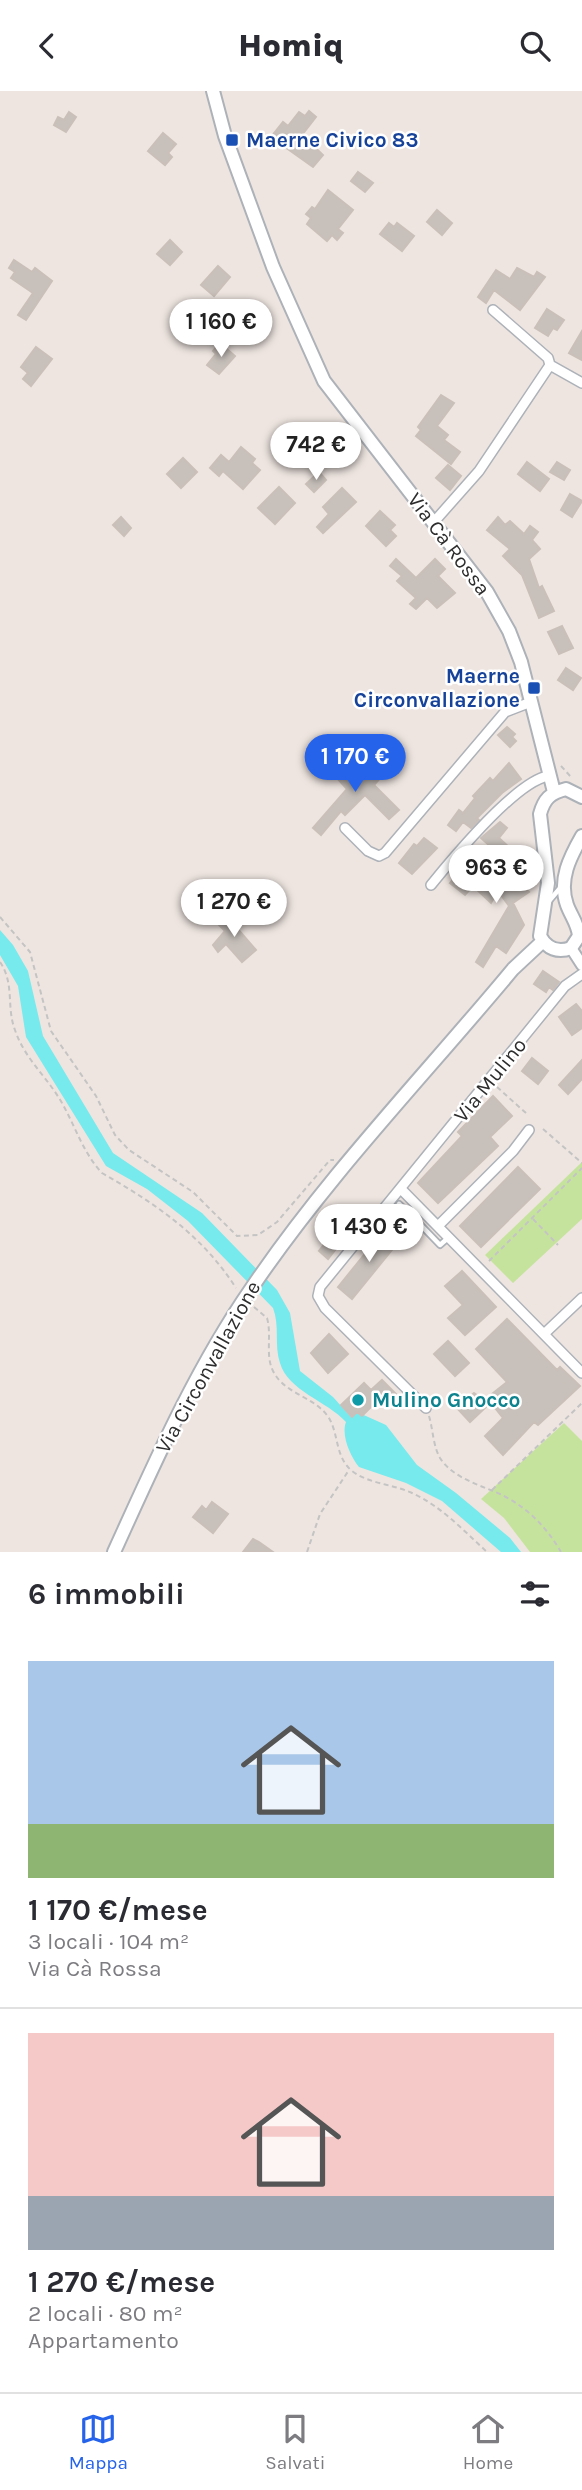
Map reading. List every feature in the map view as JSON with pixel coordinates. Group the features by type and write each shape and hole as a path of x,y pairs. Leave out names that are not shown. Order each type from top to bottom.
{"main road":[{"name":"Via Cà Rossa","path":"214,91 225,136 273,267 309,353 345,411 487,592 509,631 554,792"},
{"path":"582,797 566,789 554,792 543,804 540,814 547,867 546,905 540,930 543,941 554,950 571,948 579,936 579,929 567,905 564,883 570,859 582,835"},
{"name":"Via Circonvallazione","path":"114,1552 184,1402 244,1292 513,969 543,941"}],"street":[{"path":"493,310 548,358 550,365 582,383"},
{"path":"433,523 480,471 550,365"},
{"path":"345,828 368,851 379,856 385,853 505,712 531,702"},
{"path":"431,885 462,848 524,788 548,776"},
{"path":"571,948 582,965"},
{"name":"Via Mulino","path":"426,1408 318,1296 325,1279 565,986 582,974"},
{"path":"438,1226 513,1151 528,1130"},
{"path":"401,1189 582,1373"},
{"path":"544,1334 582,1298"}],"lane":[{"path":"546,905 564,883"},
{"path":"400,1204 440,1245 449,1237"},
{"path":"412,1216 420,1209"}],"path":[{"path":"556,757 568,776 579,782"},
{"path":"0,917 30,952 51,1031 96,1096 115,1135 129,1150 193,1192 237,1236 258,1235 277,1222 330,1160 353,1158"},
{"path":"0,962 12,988 13,1027 22,1046 58,1097 93,1164 102,1173 171,1214 204,1245 244,1292"},
{"path":"489,1081 527,1114"},
{"path":"543,1129 582,1163"},
{"path":"476,1265 481,1261 488,1262 582,1168"},
{"path":"532,1218 558,1245"},
{"path":"250,1305 262,1311 267,1318 271,1368 277,1379 329,1417 339,1453 349,1470 423,1499 444,1513 487,1552"},
{"path":"491,1491 582,1403"},
{"path":"426,1408 440,1459 467,1480 525,1509 545,1528 561,1552"},
{"path":"307,1552 320,1514 349,1470"}],"green space":[{"path":"582,1162 582,1219 513,1283 485,1255"},
{"path":"564,1423 582,1441 582,1552 530,1552 504,1518 481,1499"}],"water":[{"path":"0,930 13,945 28,971 43,1036 113,1153 202,1213 277,1290 290,1313 300,1371 333,1397 351,1417 357,1412 386,1425 417,1465 510,1538 521,1552 501,1552 442,1501 406,1483 359,1467 347,1445 346,1422 299,1388 284,1373 278,1356 273,1308 188,1221 147,1189 106,1166 26,1037 18,986 0,955"}],"building":[{"path":"309,111 316,117 302,135 323,155 313,167 271,137 283,122 288,126 299,112 305,116"},
{"path":"69,112 76,117 66,132 54,125 58,117 64,120"},
{"path":"163,133 176,144 168,153 172,157 165,165 148,151"},
{"path":"358,172 373,183 365,192 351,181"},
{"path":"328,190 353,210 338,229 343,233 337,240 332,235 327,241 307,224 311,218 306,214 312,207 315,209"},
{"path":"437,210 452,223 442,235 427,222"},
{"path":"389,223 394,227 397,223 414,236 402,251 380,234"},
{"path":"170,240 182,252 170,265 157,254"},
{"path":"14,260 32,272 35,268 52,281 26,320 18,315 33,293 11,278 15,272 9,268"},
{"path":"218,266 230,277 214,296 201,285"},
{"path":"517,268 534,277 537,272 545,277 520,310 494,290 486,303 478,297 496,270 510,279"},
{"path":"547,309 564,320 557,330 553,328 548,336 535,328"},
{"path":"582,331 582,360 569,353"},
{"path":"220,343 235,356 219,374 207,365 216,354 213,351"},
{"path":"36,347 52,359 31,386 23,379 28,373 21,367"},
{"path":"441,395 454,403 437,426 448,435 444,440 460,452 451,464 416,436 421,430 418,427"},
{"path":"306,427 326,446 330,441 340,450 326,467 301,447 303,444 296,437"},
{"path":"241,447 255,459 252,463 260,470 243,489 223,471 219,476 210,468 221,455 229,462"},
{"path":"183,458 197,472 181,488 167,474"},
{"path":"527,462 549,479 540,491 518,474"},
{"path":"557,462 570,470 564,480 550,472"},
{"path":"448,465 461,476 450,490 436,478"},
{"path":"319,472 326,480 314,492 306,484"},
{"path":"279,487 295,503 275,524 258,508"},
{"path":"342,488 356,502 323,533 317,527 329,514 323,507"},
{"path":"570,494 582,501 572,517 561,510"},
{"path":"380,511 395,525 390,530 396,536 386,546 366,526"},
{"path":"121,517 131,528 124,536 113,525"},
{"path":"498,517 505,525 510,521 524,534 530,526 538,532 532,540 540,549 529,559 539,588 542,586 554,611 539,618 522,575 503,556 510,549 487,530"},
{"path":"396,559 416,578 435,559 445,569 438,576 455,593 437,608 427,598 416,609 410,604 416,598 397,581 402,576 390,566"},
{"path":"562,626 573,648 559,654 548,632"},
{"path":"566,668 581,678 573,690 558,680"},
{"path":"507,727 515,734 512,737 516,741 510,747 498,735"},
{"path":"337,758 359,778 371,766 382,776 374,785 399,810 389,819 365,795 345,815 341,811 321,835 313,828 347,789 327,767"},
{"path":"509,763 521,779 502,793 477,818 479,820 471,828 463,822 456,831 448,825 459,810 463,813 475,798 473,796 490,778 493,781"},
{"path":"500,822 507,828 499,838 510,848 500,860 488,850 490,846 481,838"},
{"path":"424,838 437,848 412,874 399,863 414,844 417,846"},
{"path":"465,865 485,882 497,865 529,892 513,903 524,925 506,953 496,946 483,967 476,962 509,906 498,891 491,903 473,886 465,895 450,883"},
{"path":"230,913 239,924 236,927 256,950 242,962 226,944 218,952 213,945 225,931 219,925"},
{"path":"543,971 559,982 553,990 549,987 546,992 534,984"},
{"path":"576,1004 582,1011 582,1028 572,1035 559,1017"},
{"path":"532,1058 548,1071 538,1084 522,1071"},
{"path":"582,1060 582,1079 568,1094 559,1085"},
{"path":"493,1096 512,1116 490,1137 498,1146 438,1203 418,1183 462,1136 458,1132"},
{"path":"518,1167 540,1189 481,1247 460,1226"},
{"path":"385,1229 400,1240 352,1299 338,1287"},
{"path":"330,1237 339,1245 328,1259 319,1251"},
{"path":"462,1271 496,1307 465,1335 448,1318 463,1305 445,1286"},
{"path":"507,1319 557,1370 560,1367 580,1386 538,1425 534,1422 503,1455 485,1436 503,1418 487,1398 507,1382 476,1349"},
{"path":"329,1334 348,1354 328,1373 311,1353"},
{"path":"448,1341 469,1363 455,1376 434,1354"},
{"path":"382,1380 399,1397 391,1406 382,1396 362,1416 357,1412 352,1417 341,1405 364,1383 371,1390"},
{"path":"474,1393 489,1404 470,1422 457,1408"},
{"path":"212,1502 228,1514 213,1533 193,1517 202,1506 206,1510"},
{"path":"253,1539 259,1542 273,1552 243,1552"}],"place":[{"name":"Maerne Civico 83","path":"232,140"},
{"name":"Maerne Circonvallazione","path":"534,688"},
{"name":"Mulino Gnocco","path":"358,1400"}]}
